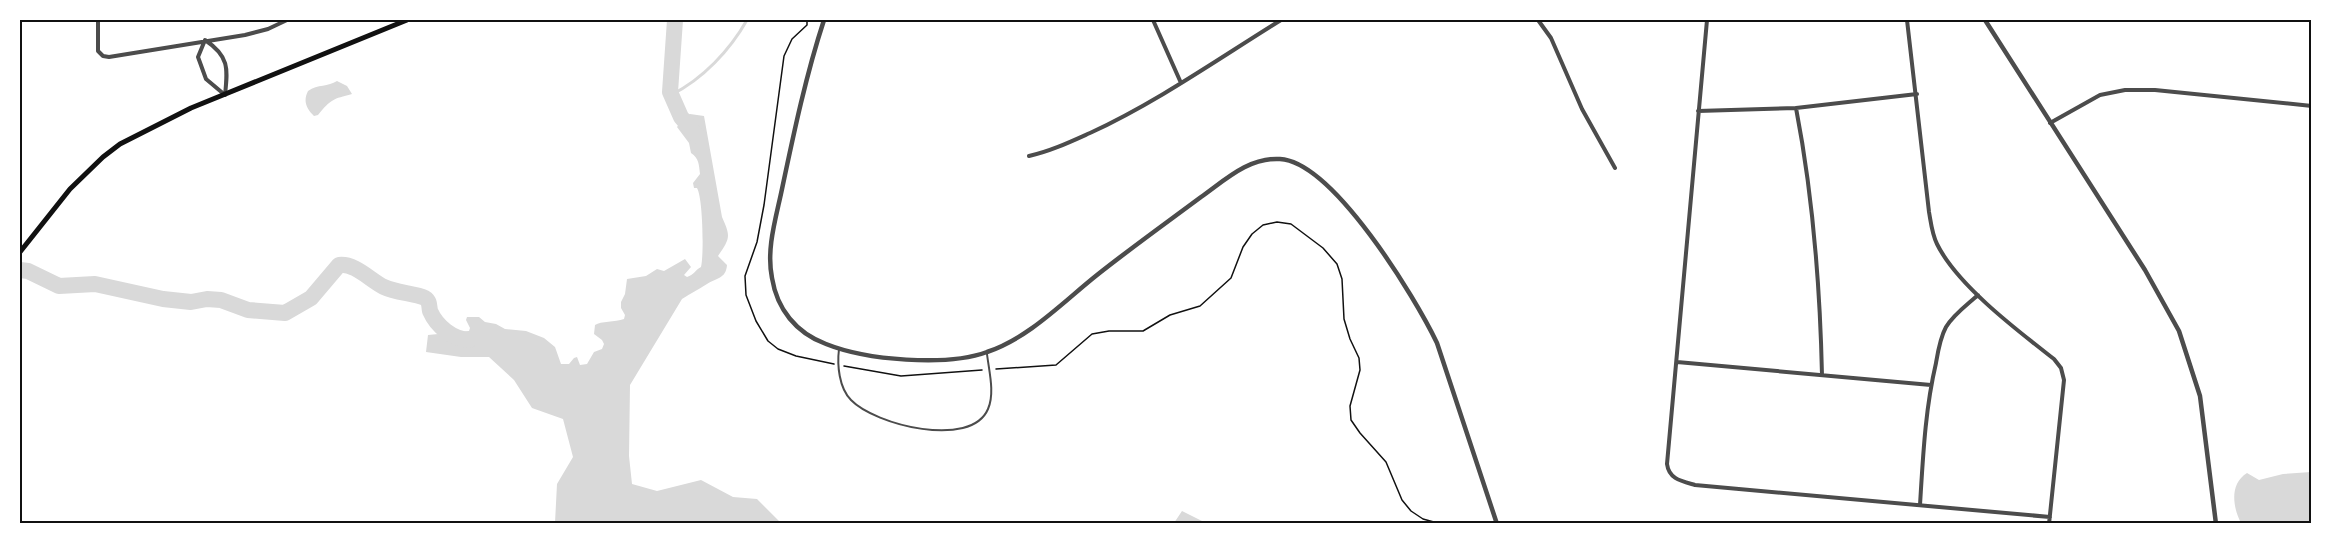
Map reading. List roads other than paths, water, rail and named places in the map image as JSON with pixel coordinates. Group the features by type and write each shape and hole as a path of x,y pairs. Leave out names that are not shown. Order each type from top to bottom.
{"main road":[{"path":"20,252 70,189 120,144 158,123 407,20"}],"street":[{"path":"98,20 97,46 103,56 113,57 245,35 268,29 287,20"},
{"path":"824,20 794,132 772,240 771,275 780,307 790,320 817,341 839,349 883,357 923,360 973,356 987,352 1007,344 1032,327 1117,259 1239,170 1263,160 1283,159 1314,172 1366,230 1396,269 1437,343 1497,524"},
{"path":"1153,20 1181,83"},
{"path":"1029,156 1049,152 1110,124 1164,95 1281,20"},
{"path":"1538,20 1551,38 1582,109 1615,168"},
{"path":"1707,20 1666,464 1668,472 1672,477 1695,485 2050,517"},
{"path":"1907,20 1932,228 1937,244 1953,270 1978,295 2054,359 2061,368 2064,380 2049,524"},
{"path":"1985,20 2145,270 2179,330 2200,396 2216,524"},
{"path":"205,40 220,50 228,72 225,95"},
{"path":"205,40 198,57 206,79 225,95"},
{"path":"2050,123 2100,95 2125,90 2155,90 2312,106"},
{"path":"1698,111 1796,108 1917,93"},
{"path":"1796,108 1807,164 1813,221 1820,306 1822,375"},
{"path":"1920,505 1930,385 1942,336 1960,310 1978,295"},
{"path":"1677,362 1930,385"}],"lane":[{"path":"839,349 842,387 852,401 886,420 937,430 948,430 972,424 983,417 988,410 991,395 987,352"}],"waterway":[{"path":"675,20 670,92 681,117 697,136"},
{"path":"671,95 694,81 715,63 747,20"},
{"path":"20,270 28,271 59,286 95,284 163,299 191,302 207,299 221,300 248,310 285,313 311,298 339,265 345,265 357,269 389,289 425,298 429,302 433,317 441,327 451,335 469,340"}]}
